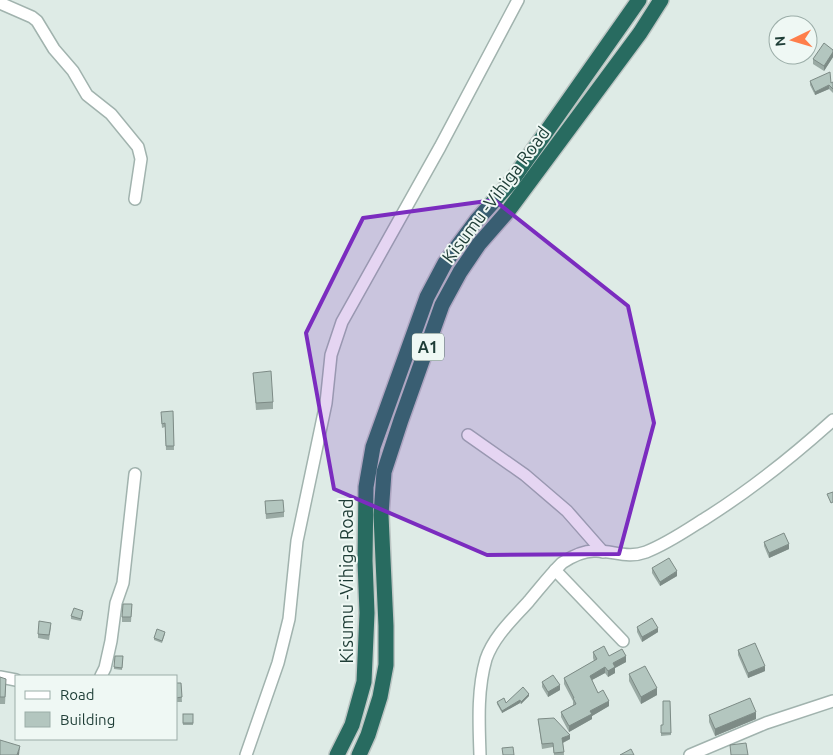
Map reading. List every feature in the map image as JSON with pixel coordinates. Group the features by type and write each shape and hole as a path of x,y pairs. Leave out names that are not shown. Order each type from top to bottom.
{"highway":[{"name":"Kisumu -Vihiga Road","path":"337,755 352,725 364,682 368,614 365,561 366,487 373,448 427,297 445,263 477,220 511,182 639,0"},
{"name":"Kisumu -Vihiga Road","path":"359,755 368,735 380,697 386,665 381,515 384,472 442,305 460,272 479,244 508,211 640,33 661,0"}],"street":[{"path":"246,755 278,663 290,619 297,541 326,404 331,355 342,322 436,155 518,0"},
{"path":"0,3 37,21 54,50 73,71 87,95 111,114 138,147 141,159 135,199"},
{"path":"480,755 479,704 486,659 493,643 502,630 555,570 572,557 592,551 630,556 647,552 667,542 732,502 783,464 833,420"},
{"path":"468,435 532,480 566,511 603,552"},
{"path":"102,675 111,641 116,603 123,583 135,474"},
{"path":"555,570 623,641"},
{"path":"0,677 15,680"},
{"path":"690,755 766,723 833,701"}],"highlighted area":[{"path":"494,200 628,306 654,423 619,554 487,555 334,489 306,333 363,218"}],"building":[{"path":"824,43 833,50 824,66 818,62 818,52"},
{"path":"830,72 833,89 829,85 815,92 810,81"},
{"path":"271,371 273,402 256,403 253,373"},
{"path":"173,411 174,446 166,446 165,423 162,424 161,412"},
{"path":"833,492 833,502 831,503 827,494"},
{"path":"283,500 284,512 266,514 265,501"},
{"path":"784,533 789,544 769,553 764,542"},
{"path":"669,558 677,571 660,582 652,568"},
{"path":"123,604 132,604 131,617 122,617"},
{"path":"74,608 83,611 81,619 71,616"},
{"path":"652,618 658,628 642,637 637,627"},
{"path":"39,621 51,623 49,635 38,634"},
{"path":"157,629 165,632 162,641 154,638"},
{"path":"755,643 765,666 748,673 738,650"},
{"path":"604,646 609,656 622,649 626,656 613,663 615,667 608,671 605,667 590,676 598,693 603,690 609,701 590,711 592,714 569,726 561,712 576,704 564,678 597,659 593,652"},
{"path":"115,656 123,656 122,668 114,667"},
{"path":"645,666 657,688 641,697 629,674"},
{"path":"553,675 560,685 548,692 542,682"},
{"path":"0,677 6,679 5,697 0,697"},
{"path":"178,683 181,683 182,697 178,698"},
{"path":"523,687 529,694 521,702 520,700 502,711 497,702 504,698 506,703"},
{"path":"750,698 756,712 715,729 709,715"},
{"path":"663,701 670,701 671,733 661,733"},
{"path":"183,714 193,714 193,723 183,723"},
{"path":"554,718 570,735 562,738 564,752 554,753 553,743 542,744 538,719"},
{"path":"0,740 20,746 17,755 0,755"},
{"path":"746,743 748,755 731,755 730,745"},
{"path":"513,747 514,755 503,755 502,748"},
{"path":"631,749 634,755 620,755"}]}
